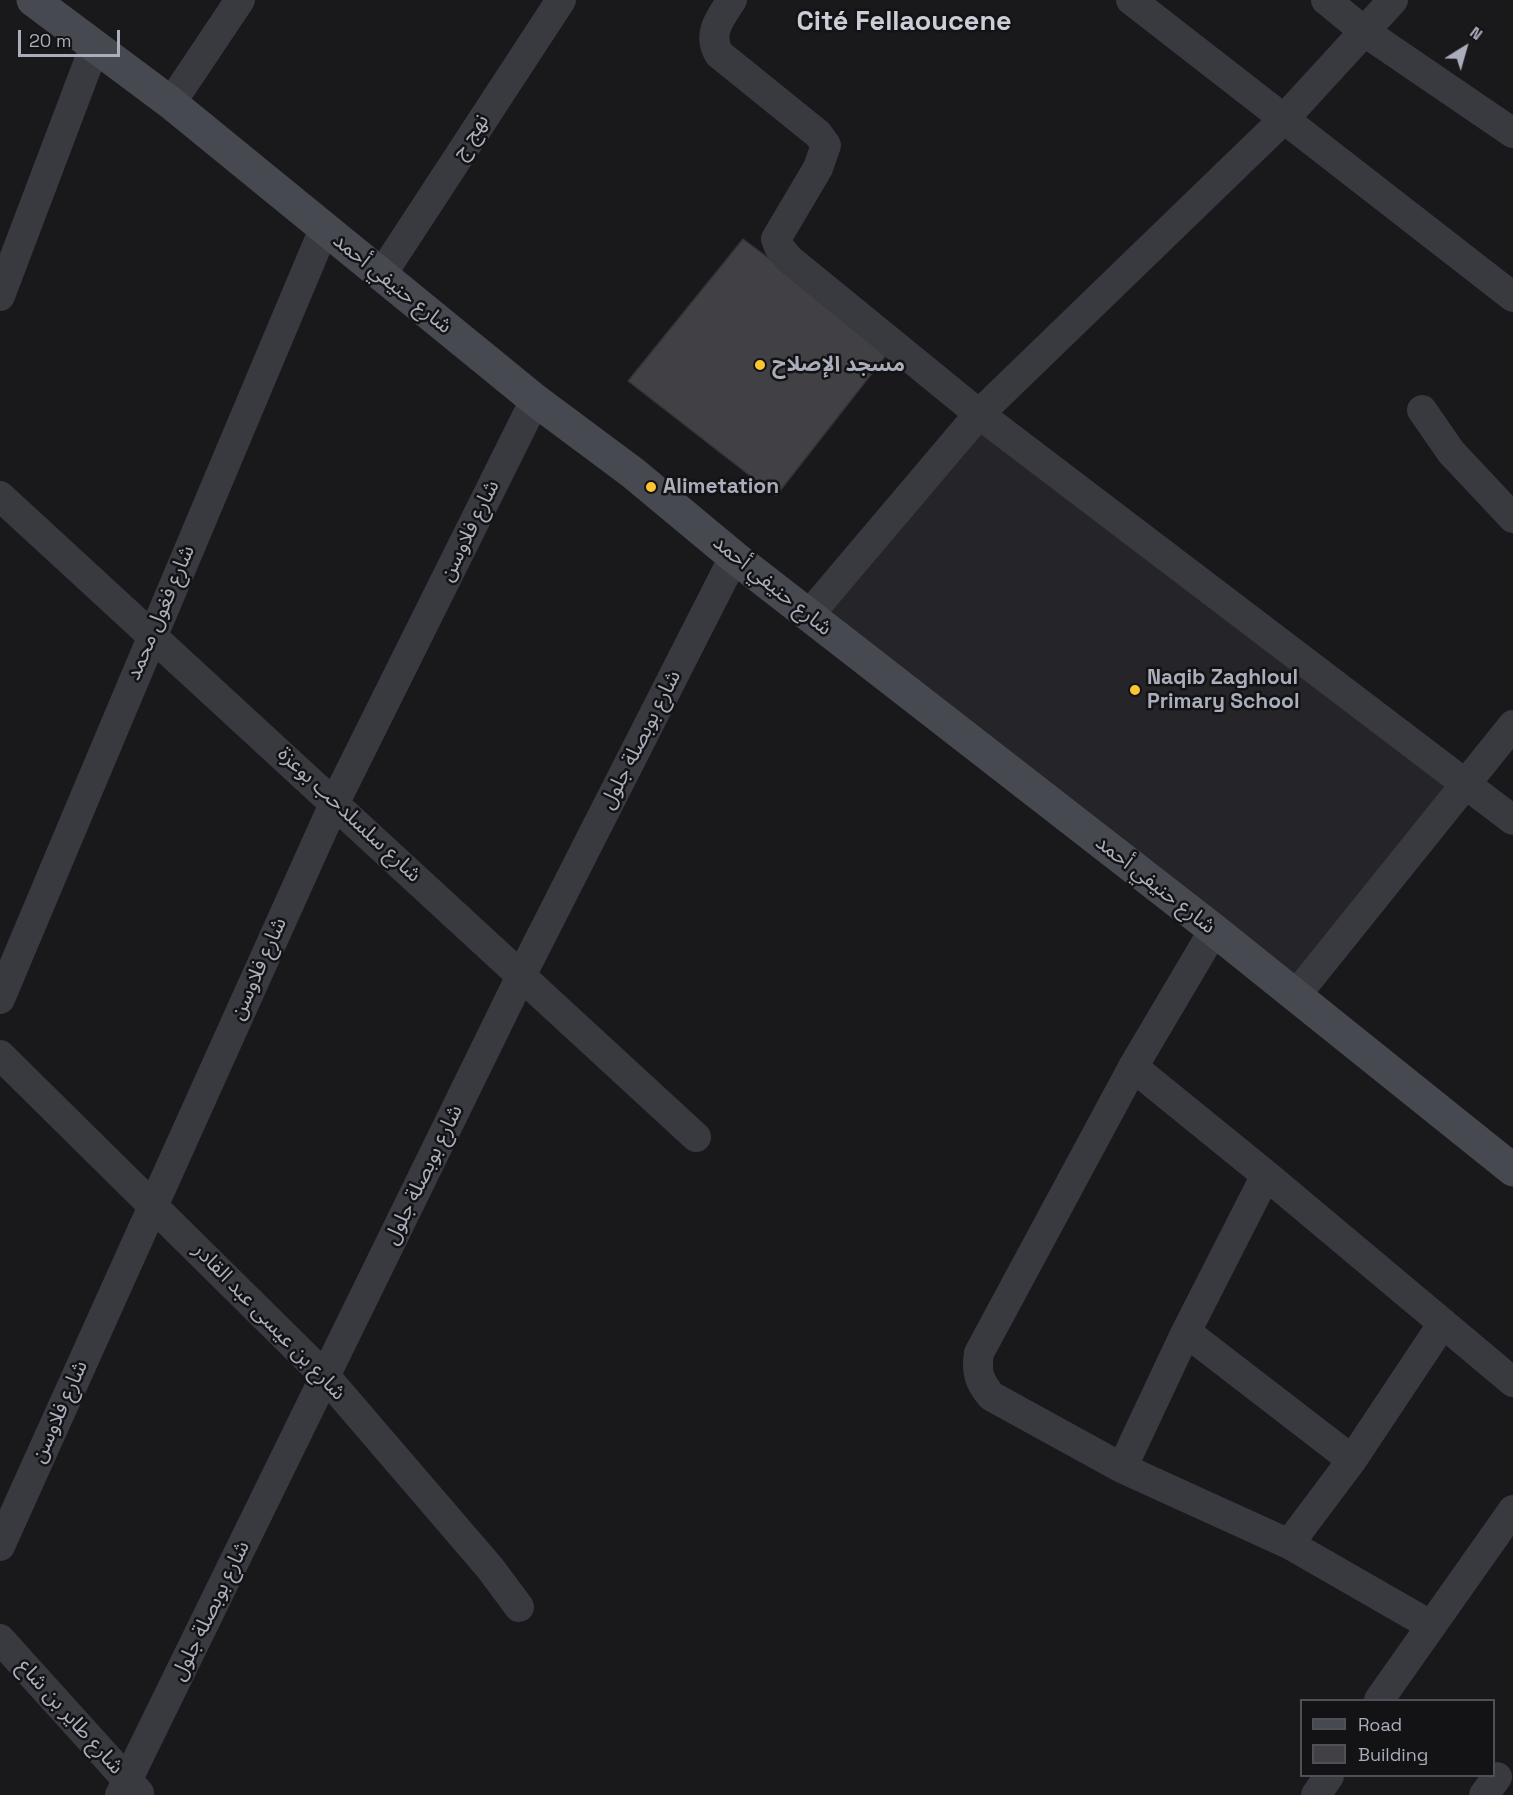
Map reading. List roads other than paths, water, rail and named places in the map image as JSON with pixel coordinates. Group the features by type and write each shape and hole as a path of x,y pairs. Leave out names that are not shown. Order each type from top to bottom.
{"street":[{"name":"شارع حنيفي أحمد","path":"33,0 171,104 535,400 633,473 808,616 1214,930 1513,1170"},
{"path":"171,104 240,0"},
{"name":"نهج ج","path":"382,274 561,0"},
{"path":"732,0 714,31 712,43 719,54 818,134 826,145 818,168 776,238 779,247 789,259 979,414 1513,820"},
{"path":"1131,0 1513,297"},
{"path":"1326,0 1365,32 1513,133"},
{"path":"808,616 979,414 1284,119 1393,0"},
{"path":"0,296 94,48"},
{"name":"شارع فغول محمد","path":"0,999 324,229"},
{"name":"شارع فلاوسن","path":"0,1546 335,802 535,400"},
{"path":"1422,410 1451,452 1513,518"},
{"name":"شارع سلسلدحب بوعزة","path":"0,496 522,974 696,1137"},
{"name":"شارع بوبصلة جلول","path":"129,1790 522,974 734,557"},
{"path":"1296,995 1513,725"},
{"path":"1214,930 1133,1067 979,1353 977,1368 980,1382 991,1396 1122,1468 1289,1544 1430,1625"},
{"name":"شارع بن عيسى عبد القادر","path":"0,1055 153,1203 326,1377 490,1568 519,1607"},
{"path":"1133,1067 1513,1382"},
{"path":"1122,1468 1186,1332 1266,1175"},
{"path":"1289,1544 1352,1460 1443,1323"},
{"path":"1186,1332 1352,1460"},
{"path":"1380,1699 1430,1625 1513,1510"},
{"name":"شارع طاير بن شاع","path":"0,1639 129,1790"},
{"path":"1316,1795 1328,1777"}],"place":[{"name":"مسجد اﻹصلاح","path":"760,365"},
{"name":"Alimetation","path":"651,487"},
{"name":"Naqib Zaghloul Primary School","path":"1135,690"}],"district":[{"name":"Cité Fellaoucene","path":"904,23"}]}
